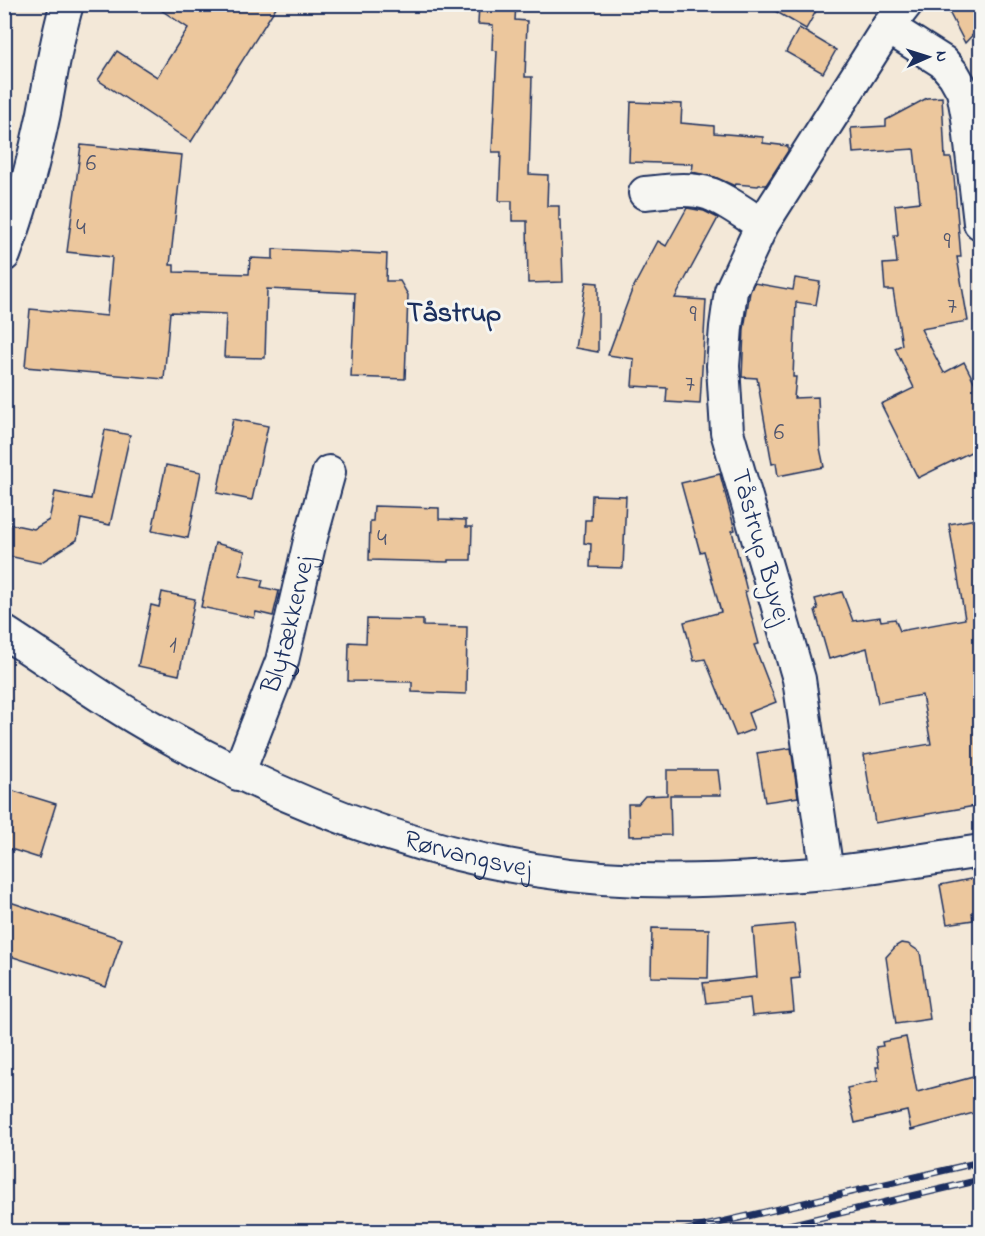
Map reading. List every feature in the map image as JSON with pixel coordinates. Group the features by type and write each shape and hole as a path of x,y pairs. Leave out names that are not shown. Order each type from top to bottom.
{"street":[{"path":"4,255 27,182 67,4"},
{"path":"891,13 943,62 963,91 981,223"},
{"name":"Tåstrup Byvej","path":"827,873 799,679 727,432 723,366 728,309 731,291 738,275 762,225 891,13"},
{"path":"645,193 703,192 713,195 762,225"},
{"name":"Blytækkervej","path":"238,774 284,654 310,541 329,472"},
{"name":"Rørvangsvej","path":"4,633 151,727 238,774 352,823 449,852 556,873 638,880 697,880 827,873 981,851"}],"building":[{"path":"152,4 278,4 191,142 98,80 117,51 157,77 188,28"},
{"path":"479,4 516,4 515,20 527,21 525,77 532,77 529,174 548,175 547,206 559,206 563,282 528,283 527,221 512,221 512,201 499,201 501,152 492,152 497,51 492,50 493,25 478,24"},
{"path":"763,4 820,4 806,29"},
{"path":"945,4 981,4 981,26 965,43"},
{"path":"799,28 836,50 823,73 786,52"},
{"path":"942,97 945,158 951,158 954,177 961,257 957,257 968,321 921,329 944,373 964,362 981,395 981,447 918,478 881,404 914,388 895,348 902,345 893,290 885,290 883,264 897,263 894,235 898,235 895,205 920,202 914,149 853,153 851,128 886,126 886,120 927,98"},
{"path":"631,102 682,104 681,123 714,126 714,133 763,137 763,143 788,146 788,151 766,185 758,186 736,184 735,186 715,177 692,172 693,164 629,162"},
{"path":"81,145 182,155 170,265 174,265 174,272 249,274 250,258 273,259 273,249 387,254 386,281 400,281 408,295 405,379 351,377 355,293 267,289 265,358 224,357 226,314 170,312 164,379 25,367 30,309 107,316 112,257 67,252"},
{"path":"687,208 704,211 718,218 675,298 706,300 700,404 666,402 667,388 632,386 634,359 608,355 632,290 658,241 666,246"},
{"path":"795,278 820,282 816,305 796,302 793,377 796,377 794,398 818,397 820,448 824,467 778,476 776,463 772,464 757,378 742,377 744,329 750,292 754,283 793,290"},
{"path":"586,282 598,283 598,352 575,348"},
{"path":"233,419 268,426 252,500 217,493"},
{"path":"105,430 130,435 110,525 81,519 77,540 40,563 4,555 10,524 34,529 49,520 55,492 91,499"},
{"path":"166,465 201,472 188,538 152,531"},
{"path":"720,474 735,530 732,531 759,644 754,645 776,702 748,713 754,729 736,736 705,659 694,661 684,622 721,612 704,551 700,552 681,483"},
{"path":"592,495 626,496 623,568 590,567 591,544 584,543 585,520 591,520"},
{"path":"374,506 439,508 439,519 466,520 466,527 472,527 471,560 448,560 448,562 369,560 370,521 373,521"},
{"path":"981,518 981,805 875,823 864,755 931,744 922,695 878,703 867,648 829,659 815,610 818,609 815,599 842,592 853,621 880,617 881,621 895,619 900,631 965,619 949,524"},
{"path":"215,543 245,551 239,575 263,580 261,587 279,591 273,616 256,612 254,618 201,607"},
{"path":"162,592 195,599 179,675 138,666 151,605 159,607"},
{"path":"367,619 423,620 423,626 467,627 466,694 412,692 412,682 348,681 349,642 366,643"},
{"path":"791,748 798,797 765,802 757,753"},
{"path":"667,770 718,770 721,795 670,795 671,835 629,836 628,804 638,804 645,796 667,795"},
{"path":"4,788 56,804 39,858 4,847"},
{"path":"981,877 981,911 972,912 973,920 947,924 940,885"},
{"path":"4,900 122,939 106,987 4,954"},
{"path":"794,924 800,978 791,979 794,1012 752,1016 750,998 706,1003 703,983 757,977 753,928"},
{"path":"652,928 709,929 708,978 651,977"},
{"path":"901,943 908,944 920,952 930,1019 896,1024 886,957"},
{"path":"906,1037 917,1092 977,1076 981,1087 981,1111 911,1130 907,1111 855,1123 847,1088 878,1081 876,1067 879,1067 876,1047 883,1046 882,1042"}],"railway":[{"path":"679,1232 980,1162"},
{"path":"759,1232 980,1180"}],"district":[{"name":"Tåstrup","path":"454,314"}]}
